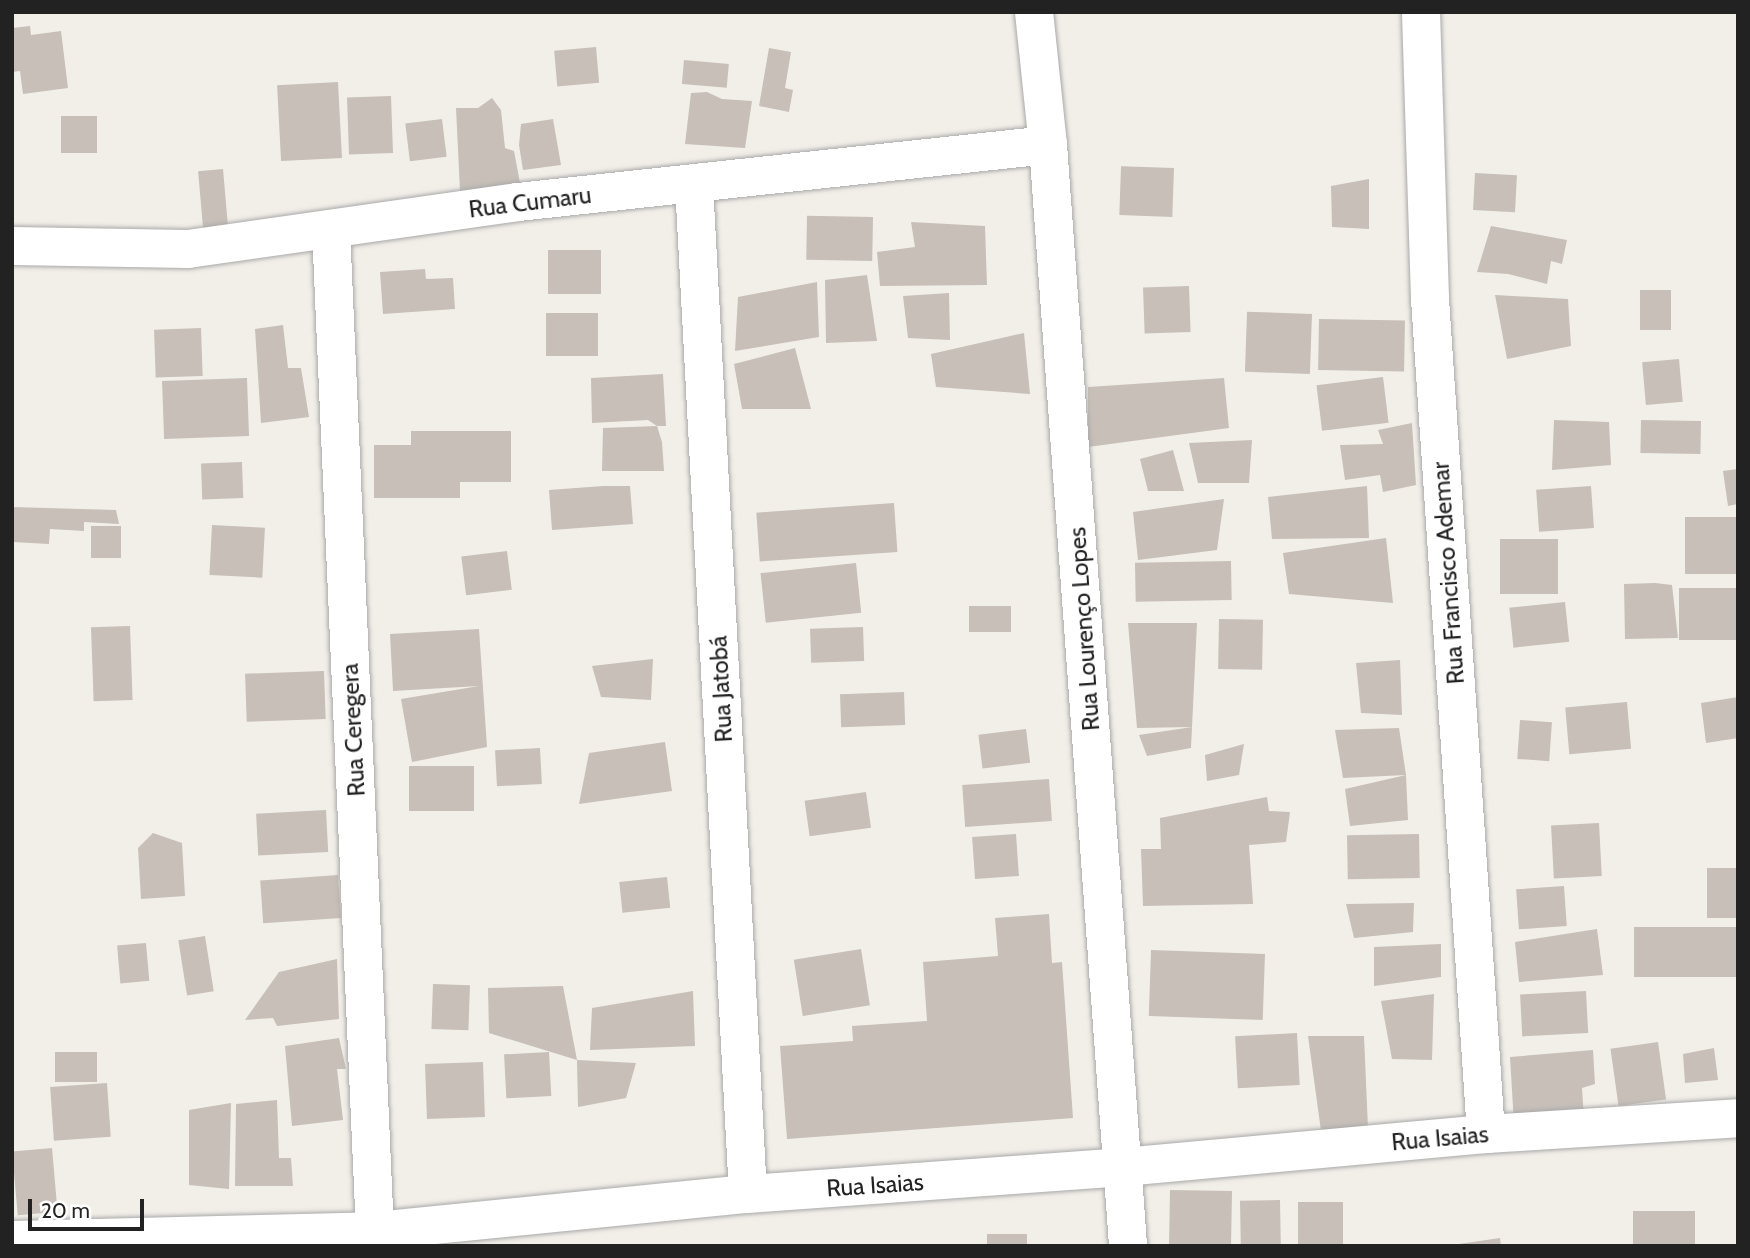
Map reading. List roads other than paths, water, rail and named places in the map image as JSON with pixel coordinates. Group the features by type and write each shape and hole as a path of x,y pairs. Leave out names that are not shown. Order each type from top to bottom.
{"street":[{"name":"Rua Lourenço Lopes","path":"1034,12 1048,145 1128,1246"},
{"name":"Rua Francisco Ademar","path":"1421,12 1430,299 1486,1134"},
{"name":"Rua Cumaru","path":"12,246 188,249 518,202 1048,145"},
{"name":"Rua Jatobá","path":"694,184 748,1194"},
{"name":"Rua Ceregera","path":"331,229 375,1231"},
{"name":"Rua Isaias","path":"12,1240 375,1231 748,1194 1123,1167 1486,1134 1738,1118"}]}
